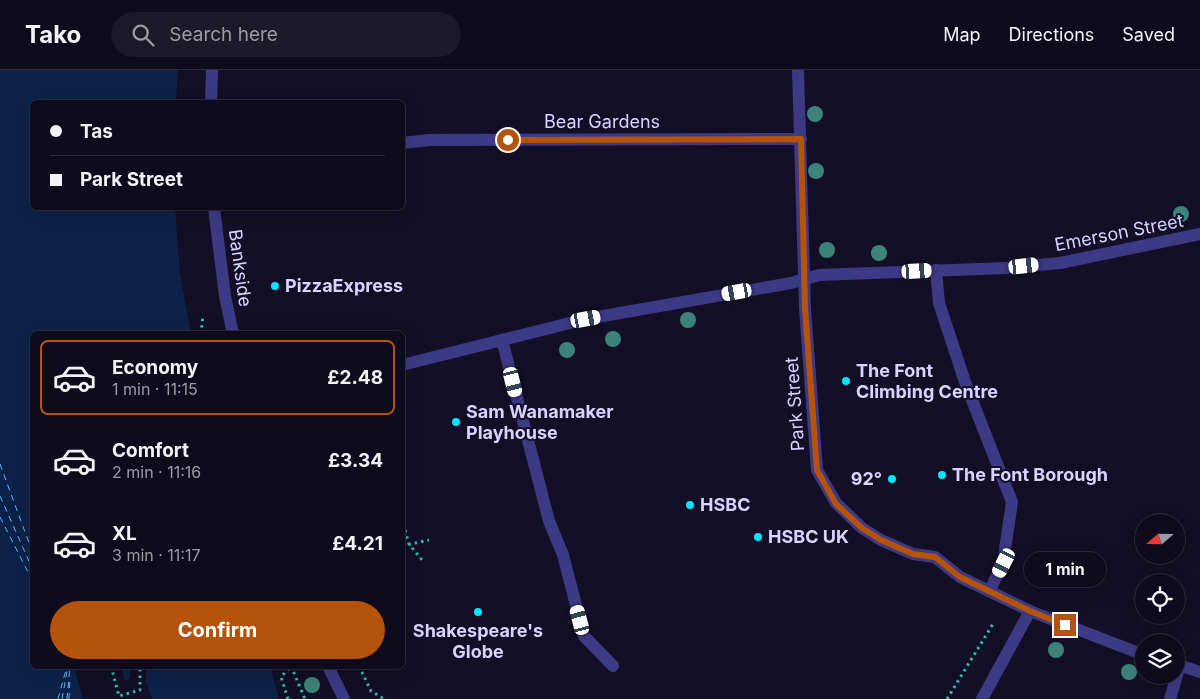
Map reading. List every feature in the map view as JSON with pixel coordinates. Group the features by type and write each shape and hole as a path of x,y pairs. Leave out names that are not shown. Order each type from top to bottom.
{"street":[{"path":"211,100 212,70"},
{"name":"Park Street","path":"798,70 804,279 817,470 836,504 862,528 881,540 913,554 935,557 960,577 1030,611 1135,652"},
{"name":"Bear Gardens","path":"405,143 430,140 801,139"},
{"name":"Bankside","path":"214,210 225,296 232,331"},
{"name":"Emerson Street","path":"405,364 586,319 791,284 822,275 1006,268 1060,263 1200,234"},
{"path":"936,270 940,303 964,382 1012,502 1004,563 990,590"},
{"path":"502,340 549,521 563,555 584,636 614,666"},
{"path":"982,699 1030,611"},
{"path":"1185,667 1200,672"},
{"path":"329,669 344,699"},
{"path":"1170,699 1174,684"}],"path":[{"path":"405,530 409,544 422,560"},
{"path":"405,545 429,540"},
{"path":"947,699 1008,600"},
{"path":"112,669 119,696 140,690 140,669"},
{"path":"288,669 281,677 288,699"},
{"path":"292,669 305,699"},
{"path":"361,669 372,691 384,699"}],"water":[{"path":"0,70 178,70 176,100 30,100 30,210 175,210 180,274 190,331 30,331 30,669 271,669 279,699 0,699"}],"pier":[{"path":"75,669 122,669 125,682 130,678 130,669 146,669 146,682 152,699 83,699"}],"ferry route":[{"path":"0,464 30,546"},
{"path":"0,496 30,564"},
{"path":"0,517 30,576"},
{"path":"58,699 66,669"},
{"path":"62,699 67,669"},
{"path":"67,699 70,669"},
{"path":"69,699 70,677"}],"place":[{"name":"PizzaExpress","path":"275,286"},
{"name":"The Font Climbing Centre","path":"846,381"},
{"name":"Sam Wanamaker Playhouse","path":"456,422"},
{"name":"The Font Borough","path":"942,475"},
{"name":"92°","path":"892,479"},
{"name":"HSBC","path":"690,505"},
{"name":"HSBC UK","path":"758,537"},
{"name":"Shakespeare's Globe","path":"478,612"}],"route":[{"path":"508,140 801,139 805,308 817,470 836,504 862,528 881,540 913,554 935,557 960,577 1030,611 1065,625"}]}
